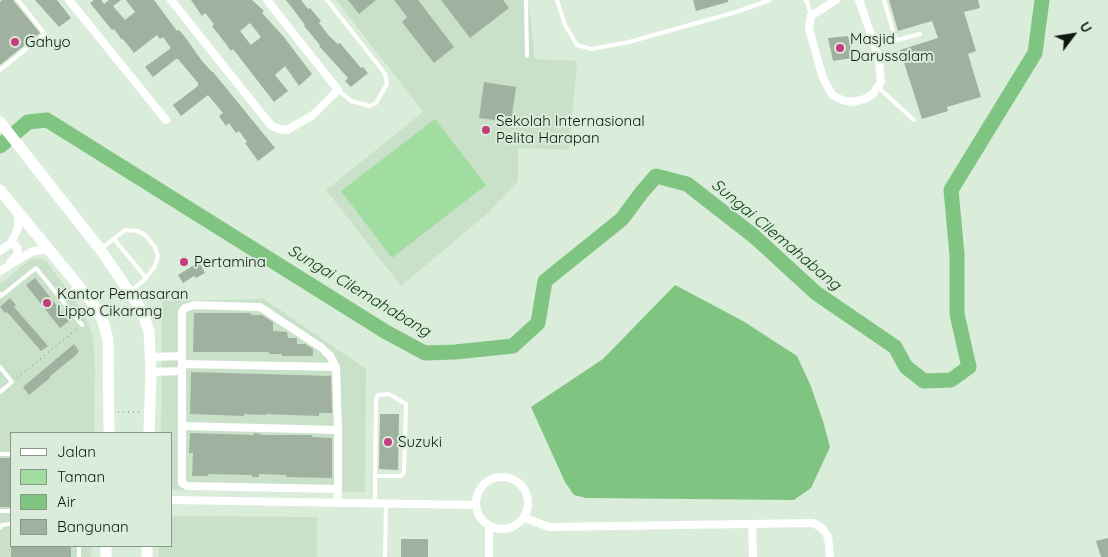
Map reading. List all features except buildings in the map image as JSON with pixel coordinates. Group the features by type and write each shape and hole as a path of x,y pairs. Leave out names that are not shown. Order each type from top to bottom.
{"street":[{"path":"69,0 166,120"},
{"path":"171,0 272,126 283,130 296,125 313,114 338,90 267,0"},
{"path":"836,0 811,16 809,29 823,78 832,95 852,102 865,99 873,94 879,88 881,82 876,46 860,0"},
{"path":"1,124 100,249 130,291 147,320 150,357 149,432"},
{"path":"0,190 92,302 103,321 108,340 109,432"},
{"path":"0,251 11,242 18,228 18,212"},
{"path":"0,271 17,256 18,249 11,242"},
{"path":"0,271 31,252 40,250 50,251"},
{"path":"337,503 338,489 338,430 336,366 330,356 322,348 260,308 194,305 185,308 182,312 182,483 184,486 338,489"},
{"path":"150,357 182,364 336,366"},
{"path":"150,372 182,364"},
{"path":"182,426 338,430"},
{"path":"504,477 513,479 521,484 529,501 528,510 524,518 512,528 497,529 489,526 480,518 476,505 477,496 487,481 504,477"},
{"path":"172,500 476,505"},
{"path":"524,518 549,527 807,522 817,524 828,537 830,557"},
{"path":"752,524 754,557"},
{"path":"489,526 489,557"}],"lane":[{"path":"0,70 45,34 18,0"},
{"path":"327,0 379,66 387,84 376,103 370,106 352,101 338,90"},
{"path":"526,0 527,56"},
{"path":"557,0 565,25 577,45 591,49 638,39 736,12 770,0"},
{"path":"804,0 807,2 811,16"},
{"path":"884,0 896,41"},
{"path":"876,46 920,34"},
{"path":"879,88 914,120"},
{"path":"100,249 125,230 145,235 156,248 158,256 155,266 146,278 130,291"},
{"path":"114,239 146,278"},
{"path":"0,294 1,296 36,268 82,325"},
{"path":"61,299 78,286"},
{"path":"0,367 12,382 0,392"},
{"path":"374,504 376,400 378,396 389,394 406,404 404,472 402,476 375,476"},
{"path":"385,557 386,504"}],"path":[{"path":"12,382 82,325"},
{"path":"110,412 150,413"}],"shaded area":[{"name":"Sekolah Internasional Pelita Harapan","path":"336,0 528,0 535,59 577,61 569,150 518,148 518,181 489,212 401,286 326,190 423,112"},
{"path":"39,258 47,262 84,313 93,337 95,370 94,432 10,432 10,547 92,547 91,557 0,557 0,284 30,260"},
{"path":"264,299 366,369 365,492 172,490 172,432 161,432 162,301"},
{"path":"172,516 317,517 317,557 159,557 159,547 172,547"}],"green space":[{"path":"435,119 486,185 392,258 341,191"}],"water":[{"path":"675,285 743,321 797,356 810,384 830,447 811,488 794,500 586,498 574,495 565,482 531,407 603,359"}],"waterway":[{"name":"Sungai Cilemahabang","path":"0,146 28,122 47,120 386,332 425,353 513,346 538,323 545,281 622,219 656,176 687,184 755,237 816,293 895,347 906,367 924,381 951,380 969,367 957,314 957,255 951,190 1035,53 1042,0"}],"place":[{"name":"Gahyo","path":"15,42"},
{"name":"Masjid Darussalam","path":"840,48"},
{"name":"Sekolah Internasional Pelita Harapan","path":"486,130"},
{"name":"Pertamina","path":"184,262"},
{"name":"Kantor Pemasaran Lippo Cikarang","path":"47,303"},
{"name":"Suzuki","path":"388,442"}]}
